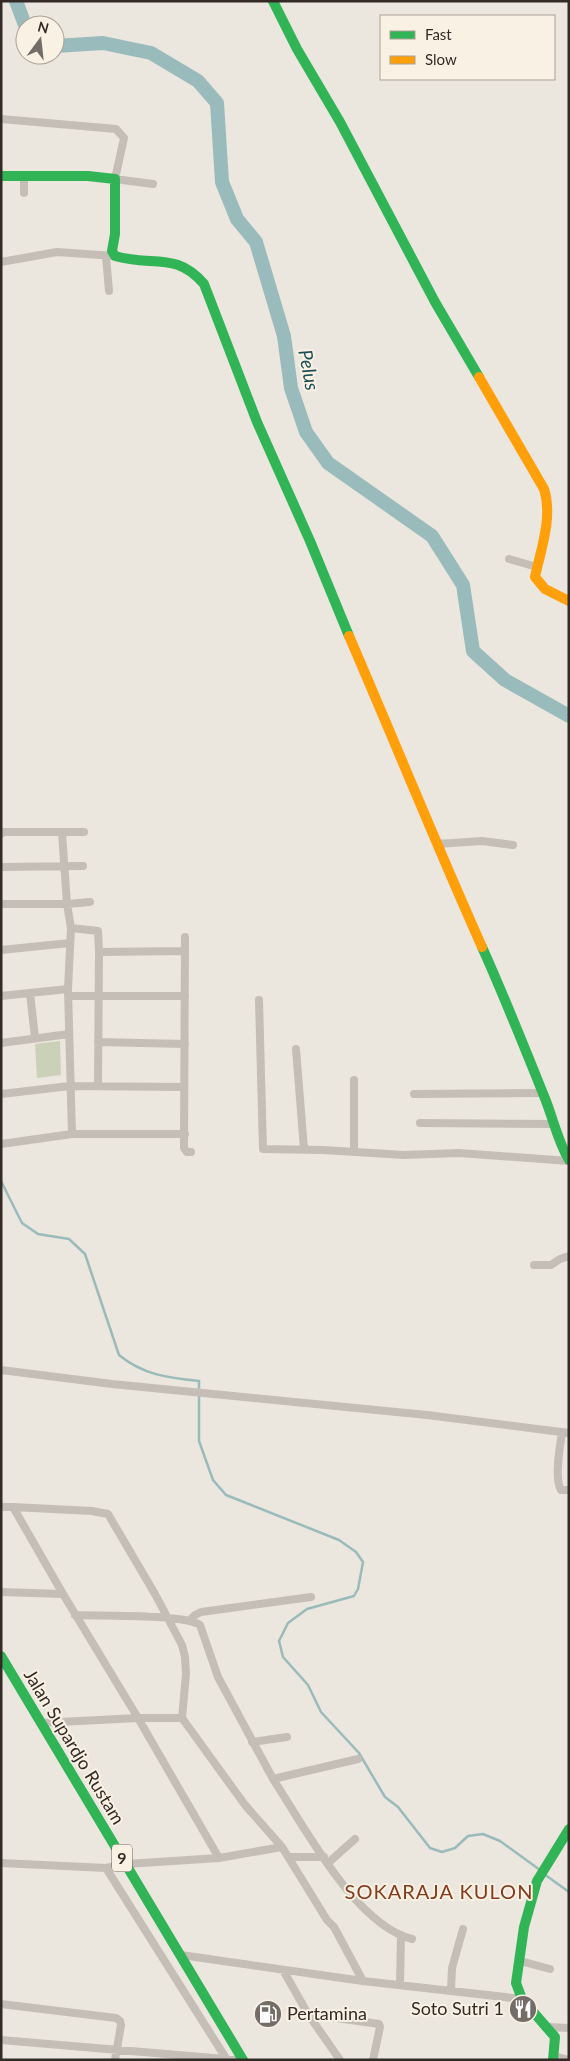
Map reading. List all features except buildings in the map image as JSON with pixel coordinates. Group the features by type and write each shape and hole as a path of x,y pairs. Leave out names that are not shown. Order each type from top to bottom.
{"main road":[{"path":"273,1 297,49 340,122 435,302 544,489 548,502 547,520 535,577 541,587 569,601"},
{"path":"1,176 93,176 115,179 115,234 111,256 182,264 193,270 204,284 257,422 310,540 345,626 414,784 437,844 512,1015 543,1094 560,1145 569,1161"},
{"name":"Jalan Supardjo Rustam","path":"1,1656 243,2060"},
{"path":"553,2058 555,2037 522,1999 516,1983 524,1927 537,1881 569,1829"}],"street":[{"path":"1,119 116,129 124,138 115,179 153,184"},
{"path":"24,176 24,193"},
{"path":"1,262 57,252 111,256 109,291"},
{"path":"509,559 537,566"},
{"path":"1,834 4,832 84,832"},
{"path":"62,833 66,904 71,928 68,992 72,1134"},
{"path":"437,844 482,841 513,845"},
{"path":"1,867 83,866"},
{"path":"1,904 90,902"},
{"path":"71,928 98,931 98,1086"},
{"path":"185,937 184,1148 187,1152 191,1152"},
{"path":"1,950 70,943"},
{"path":"99,952 185,951"},
{"path":"1,996 68,992 97,995 185,996"},
{"path":"30,993 35,1038"},
{"path":"259,1000 263,1149 304,1149 404,1155 459,1154 569,1161"},
{"path":"1,1042 69,1034"},
{"path":"98,1042 185,1044"},
{"path":"296,1049 304,1149"},
{"path":"354,1080 354,1152"},
{"path":"1,1094 70,1086 184,1087"},
{"path":"414,1094 543,1094"},
{"path":"420,1123 554,1124"},
{"path":"1,1144 72,1134 184,1134"},
{"path":"534,1265 551,1264 569,1256"},
{"path":"1,1370 212,1394 427,1415 565,1433 558,1462 559,1486 561,1490 569,1490"},
{"path":"1,1507 92,1511 108,1514 182,1644 186,1674 182,1718 246,1805 289,1857 327,1920 334,1927 363,1981"},
{"path":"14,1507 75,1615 138,1718 219,1858"},
{"path":"1,1592 63,1594"},
{"path":"189,1621 201,1612 311,1597"},
{"path":"75,1615 168,1618 189,1621 200,1625 218,1677 252,1742 326,1860 350,1893 384,1927 401,1936 412,1939"},
{"path":"40,1723 138,1718 182,1718"},
{"path":"252,1742 287,1736"},
{"path":"273,1778 358,1759"},
{"path":"289,1857 326,1860 355,1838"},
{"path":"1,1863 106,1868 126,1864 219,1858 282,1847"},
{"path":"106,1868 227,2059"},
{"path":"450,1991 452,1968 463,1929"},
{"path":"400,1985 401,1936"},
{"path":"181,1955 363,1981 522,1999"},
{"path":"520,1961 550,1969"},
{"path":"283,1970 308,2014 339,2059 348,2060"},
{"path":"1,2004 116,2018 120,2021 121,2025 116,2049 116,2060"},
{"path":"308,2014 376,2023 380,2027 373,2060"},
{"path":"547,2027 569,2028"},
{"path":"1,2040 237,2060"},
{"path":"553,2058 569,2060"}],"green space":[{"path":"60,1041 61,1075 37,1078 35,1044"}],"waterway":[{"name":"Pelus","path":"16,1 21,15"},
{"name":"Pelus","path":"65,45 103,43 151,53 198,81 217,103 222,182 237,219 256,242 284,336 291,388 306,432 328,463 432,536 463,585 473,651 505,680 569,716"},
{"path":"1,1181 22,1223 38,1234 69,1239 85,1254 119,1355 128,1362 147,1371 167,1377 199,1381 199,1441 213,1480 226,1495 339,1540 356,1552 363,1562 358,1589 354,1596 307,1609 288,1623 279,1641 283,1657 308,1685 321,1712 359,1753 385,1797 398,1807 430,1848 442,1852 455,1848 468,1836 483,1834 500,1841 540,1870"},
{"path":"544,1874 569,1892"}],"traffic: fast":[{"path":"273,1 297,49 340,122 435,302 479,377"},
{"path":"1,176 88,176 115,179 115,234 112,251 115,256 163,262 183,267 204,284 257,422 310,541 349,636"},
{"path":"482,947 547,1104 561,1145 569,1160"},
{"path":"1,1656 243,2060"},
{"path":"553,2060 555,2037 522,1999 516,1983 524,1927 537,1881 569,1829"}],"traffic: slow":[{"path":"479,377 544,489 547,522 535,577 545,589 569,601"},
{"path":"349,636 482,947"}],"place":[{"name":"Soto Sutri 1","path":"523,2009"},
{"name":"Pertamina","path":"268,2014"}],"district":[{"name":"SOKARAJA KULON","path":"439,1892"}]}
